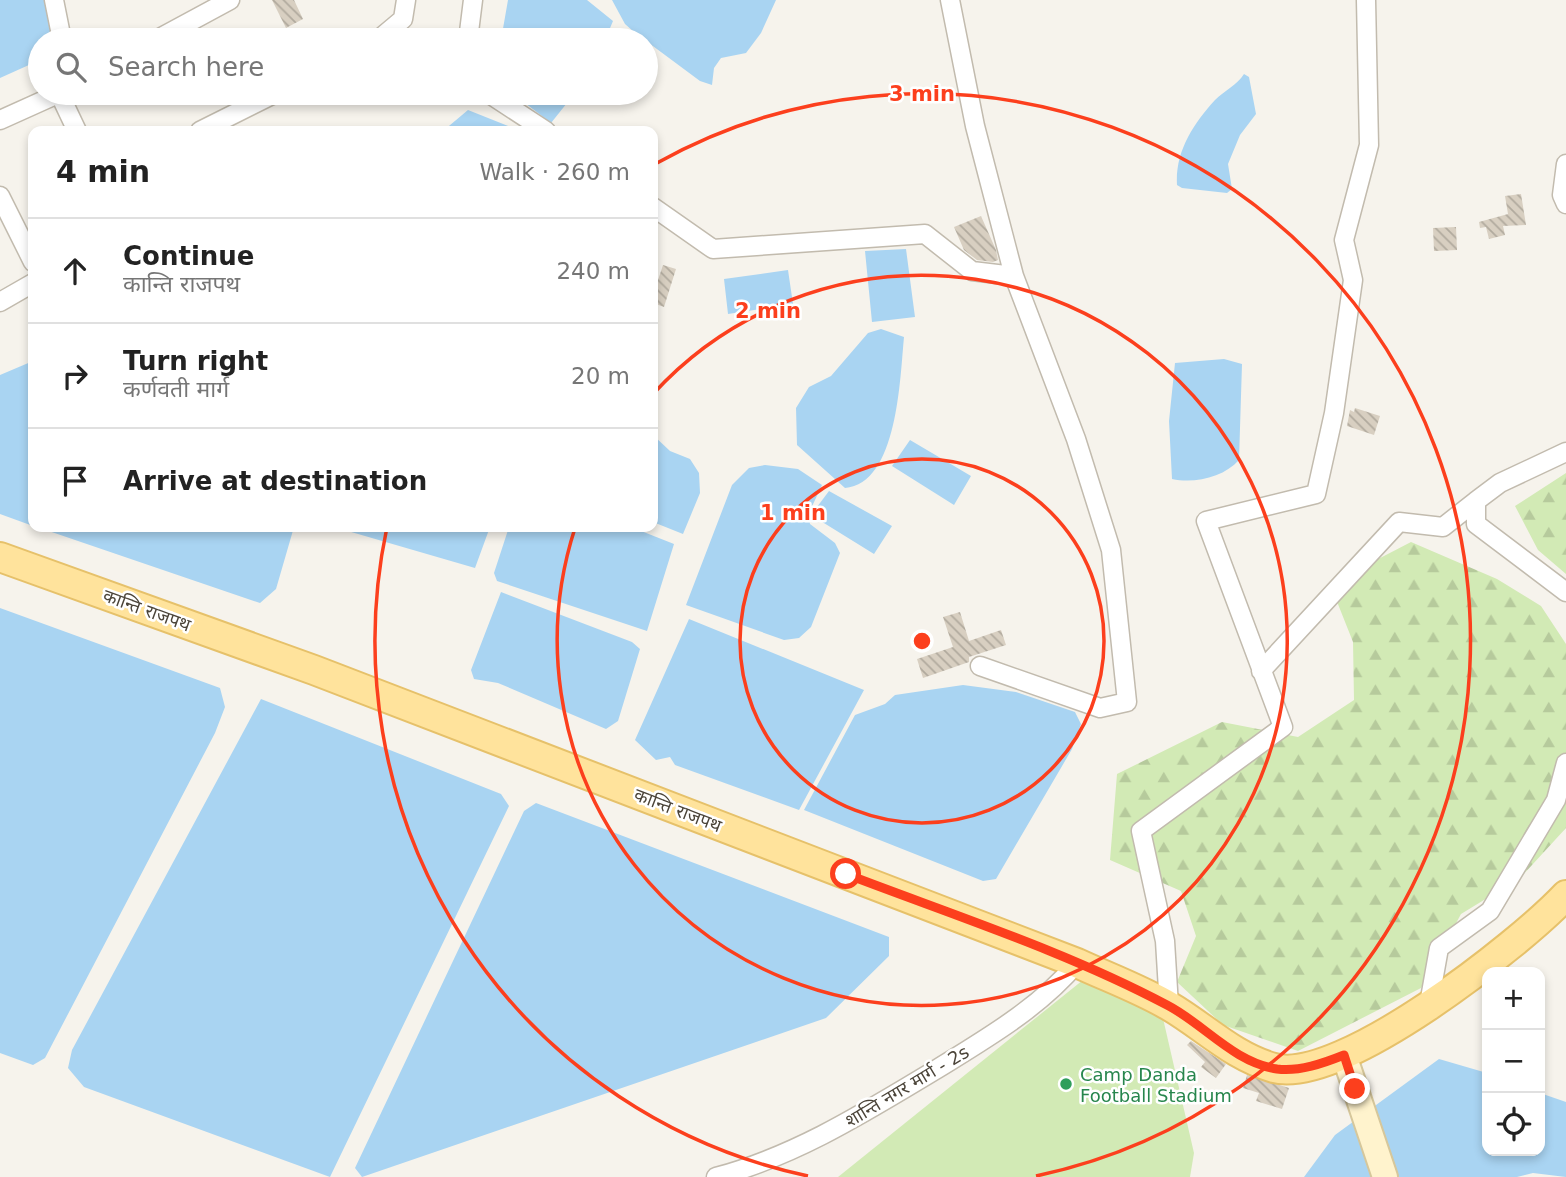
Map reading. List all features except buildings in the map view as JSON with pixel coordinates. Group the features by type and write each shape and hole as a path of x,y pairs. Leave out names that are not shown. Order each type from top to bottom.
{"main road":[{"name":"कान्ति राजपथ","path":"0,557 314,670 1077,963 1169,1006 1247,1059 1278,1069 1316,1066 1344,1055 1429,1004 1542,918 1566,895"},
{"path":"1344,1055 1385,1177"}],"street":[{"path":"54,0 60,28"},
{"path":"178,28 230,0"},
{"path":"392,28 403,19 406,0"},
{"path":"470,28 473,0"},
{"path":"950,0 975,126 1014,275 1076,439 1111,550 1126,702 1100,708 980,666"},
{"path":"1169,1006 1165,941 1141,831 1283,727 1206,521 1316,494 1334,413 1353,280 1344,240 1369,145 1366,0"},
{"path":"0,120 33,105"},
{"path":"65,105 75,126"},
{"path":"210,126 252,105"},
{"path":"506,105 538,126"},
{"path":"1566,164 1562,195 1566,204"},
{"path":"0,196 28,252"},
{"path":"658,210 713,249 925,234 972,271 1014,275"},
{"path":"0,302 28,286"},
{"path":"1261,671 1399,522 1443,527 1500,484 1566,452"},
{"path":"1476,501 1476,524 1566,592"},
{"path":"1429,1004 1439,948 1490,911 1556,800 1566,763"},
{"name":"शान्ति नगर मार्ग - 2s","path":"716,1177 826,1135 991,1035 1052,991 1077,963"}],"green space":[{"path":"1566,473 1566,574 1538,550 1515,506"},
{"path":"1411,542 1497,579 1541,606 1566,644 1566,828 1520,878 1461,914 1421,988 1298,1051 1223,1025 1177,982 1196,936 1181,891 1110,860 1117,774 1222,722 1298,737 1354,700 1353,642 1330,584"},
{"name":"Camp Danda Football Stadium","path":"1083,980 1162,1014 1194,1153 1190,1177 838,1177"}],"water":[{"path":"0,0 46,0 52,28 28,28 28,65 0,78"},
{"path":"508,0 587,0 613,21 610,28 503,28"},
{"path":"612,0 776,0 761,33 746,53 721,58 714,68 712,85 700,81 658,50 658,28 630,28"},
{"path":"1244,74 1249,77 1256,114 1240,135 1228,164 1232,189 1227,193 1182,188 1177,185 1177,173 1187,139 1215,100"},
{"path":"528,105 565,105 551,123"},
{"path":"468,110 508,126 449,126"},
{"path":"906,249 915,317 872,322 865,251"},
{"path":"788,270 793,304 728,314 724,279"},
{"path":"881,329 904,337 893,426 886,449 876,468 863,482 845,488 797,445 796,408 809,387 831,376 868,333"},
{"path":"1224,359 1242,364 1239,460 1225,471 1208,478 1190,481 1172,479 1169,421 1175,363"},
{"path":"28,363 28,524 0,514 0,375"},
{"path":"658,440 670,451 690,459 699,473 700,493 683,534 658,524"},
{"path":"910,440 971,476 954,505 892,466"},
{"path":"765,465 798,469 822,485 808,515 810,524 835,543 840,553 811,627 799,638 784,640 686,605 732,485 749,468"},
{"path":"829,491 892,526 874,554 811,515"},
{"path":"52,532 293,532 276,589 260,603"},
{"path":"351,532 488,532 475,568"},
{"path":"507,532 644,532 674,544 647,631 497,581 494,573"},
{"path":"501,592 632,642 640,649 618,721 606,729 498,683 474,679 471,670"},
{"path":"0,608 220,688 225,707 215,733 45,1058 33,1065 0,1053"},
{"path":"689,619 864,690 799,810 675,765 670,757 656,760 635,740"},
{"path":"963,685 1016,692 1075,712 1081,724 1072,749 996,879 983,881 804,810 855,715 885,704 895,695"},
{"path":"261,699 501,794 509,806 330,1177 84,1087 68,1068 72,1050"},
{"path":"536,803 889,937 889,956 826,1018 362,1177 355,1168 524,811"},
{"path":"1439,1059 1482,1072 1482,1156 1545,1156 1545,1095 1566,1102 1566,1177 1533,1173 1517,1177 1304,1177 1335,1135"}],"place":[{"name":"Camp Danda Football Stadium","path":"1066,1084"}],"route":[{"path":"846,874 1077,963 1169,1006 1247,1059 1278,1069 1316,1066 1344,1055 1355,1089"}]}
